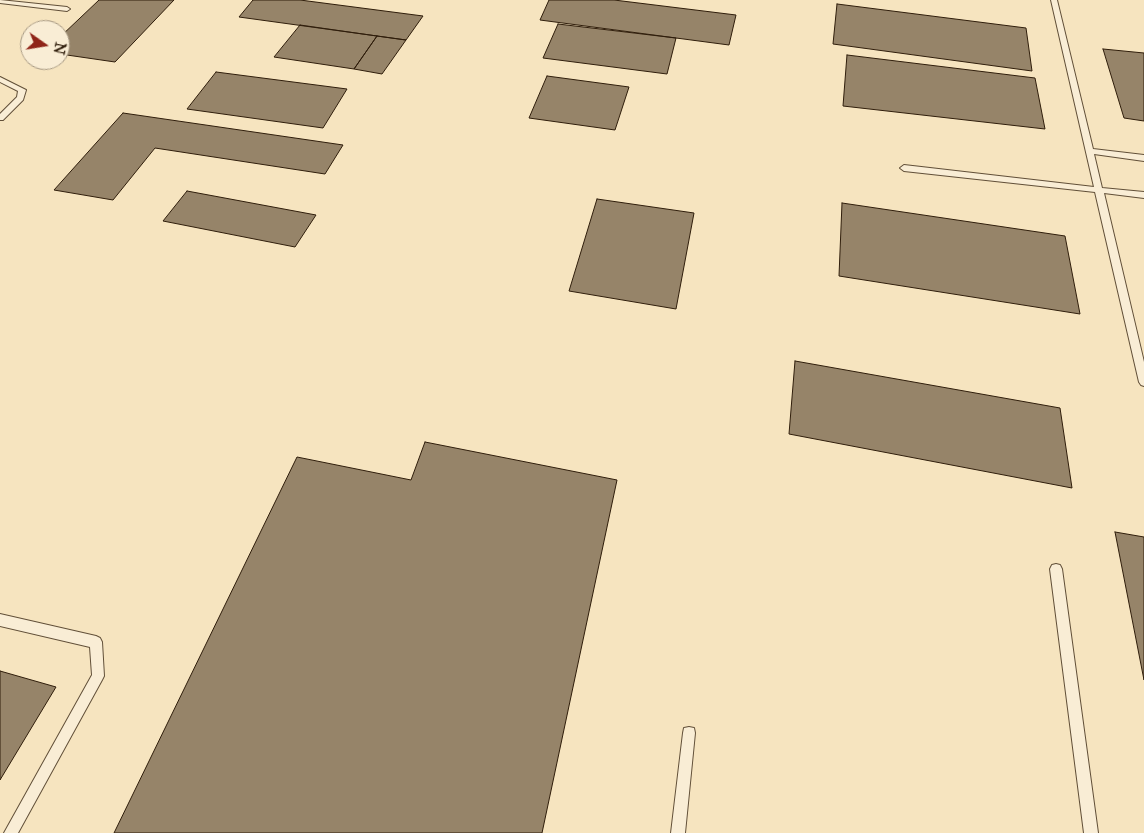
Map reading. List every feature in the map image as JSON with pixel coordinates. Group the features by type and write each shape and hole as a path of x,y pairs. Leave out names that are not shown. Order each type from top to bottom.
{"lane":[{"path":"0,0 67,9"},
{"path":"1054,0 1144,382"},
{"path":"0,79 22,90 20,98 0,118"},
{"path":"1090,152 1144,158"},
{"path":"904,168 1144,195"},
{"path":"1056,569 1091,833"},
{"path":"0,620 96,642 98,676 12,833"},
{"path":"678,833 689,733"}],"building":[{"path":"99,0 174,0 115,62 70,55 70,28"},
{"path":"253,0 300,0 423,16 406,40 239,17"},
{"path":"549,0 614,0 736,15 729,45 540,20"},
{"path":"837,4 1026,28 1032,71 833,44"},
{"path":"558,24 676,38 667,74 543,58"},
{"path":"300,25 377,36 354,69 274,57"},
{"path":"377,36 406,40 382,74 354,69"},
{"path":"1103,49 1144,53 1144,121 1124,118"},
{"path":"847,55 1035,78 1045,129 843,106"},
{"path":"216,72 347,89 323,128 187,109"},
{"path":"547,76 629,87 615,130 529,118"},
{"path":"123,113 343,145 325,174 155,148 113,200 54,190"},
{"path":"187,191 316,215 295,247 163,221"},
{"path":"597,199 694,213 676,309 569,291"},
{"path":"842,203 1065,236 1080,314 839,276"},
{"path":"795,361 1060,408 1072,488 789,434"},
{"path":"425,442 617,480 542,833 114,833 297,457 411,480"},
{"path":"1115,532 1144,537 1144,680"},
{"path":"0,671 56,687 0,780"}]}
